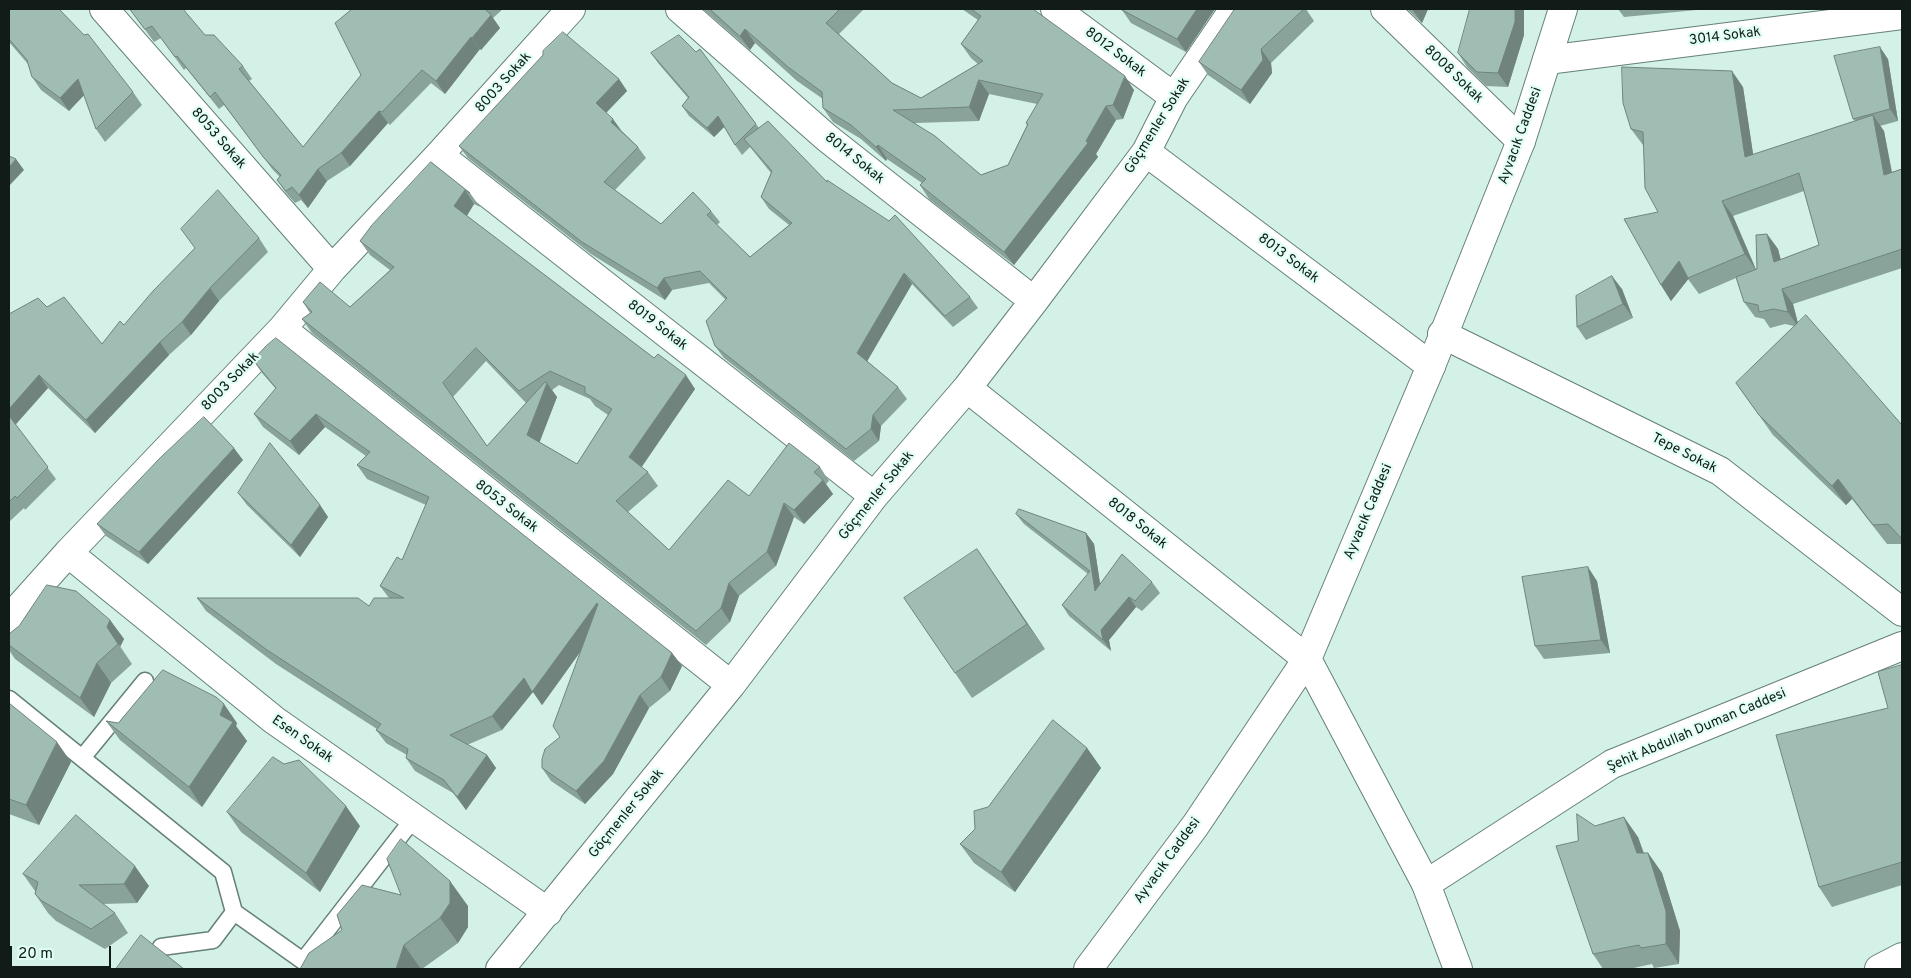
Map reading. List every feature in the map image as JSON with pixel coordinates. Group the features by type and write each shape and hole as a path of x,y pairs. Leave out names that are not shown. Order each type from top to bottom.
{"street":[{"name":"8053 Sokak","path":"104,9 332,269"},
{"name":"8003 Sokak","path":"9,619 68,553 282,329 332,269 439,155 571,9"},
{"name":"8014 Sokak","path":"680,9 827,138 1034,301"},
{"name":"8012 Sokak","path":"1055,9 1174,97"},
{"name":"Göçmenler Sokak","path":"500,969 731,685 874,496 967,388 1034,301 1146,152 1174,97 1234,9"},
{"name":"8008 Sokak","path":"1384,9 1521,141"},
{"name":"Ayvacık Caddesi","path":"1088,969 1195,826 1306,659 1431,366 1442,334 1521,141 1563,9"},
{"name":"3014 Sokak","path":"1547,60 1902,15"},
{"name":"8013 Sokak","path":"1146,152 1431,366"},
{"name":"8019 Sokak","path":"439,155 874,496"},
{"name":"8053 Sokak","path":"282,329 731,685"},
{"name":"Tepe Sokak","path":"1442,334 1720,471 1902,612"},
{"name":"8018 Sokak","path":"967,388 1306,659"},
{"name":"Esen Sokak","path":"68,553 274,720 548,912"},
{"name":"Şehit Abdullah Duman Caddesi","path":"1426,884 1612,764 1902,646"},
{"path":"1306,659 1426,884 1458,969"},
{"path":"1879,969 1902,957"}],"lane":[{"path":"82,758 145,681"},
{"path":"9,699 223,872 234,912 300,965 414,818"},
{"path":"161,947 214,940 234,912"}],"building":[{"path":"9,9 59,9 84,35 88,34 133,92 96,129 78,79 60,98 32,77 27,60 9,39"},
{"path":"130,9 183,9 205,35 214,35 243,66 239,69 303,147 361,75 335,23 352,9 485,9 491,15 436,81 422,70 382,112 379,111 341,153 318,169 299,195 292,187 286,191 277,180 281,175 264,158 215,92 210,97 177,56 175,57 152,26 145,29"},
{"path":"710,9 840,9 826,23 892,83 921,98 983,61 961,44 981,16 971,9 1033,9 1125,76 1113,105 1106,106 1086,141 1088,143 1004,252 920,185 926,179 878,145 876,147 851,125 823,108 822,92 788,67 745,29 740,36","holes":["979,80 1043,94 1026,123 1028,124 1008,165 981,175 935,136 893,110 969,107"]},
{"path":"1123,9 1197,9 1177,39"},
{"path":"1235,9 1304,9 1261,49 1263,60 1241,90 1199,62"},
{"path":"1470,9 1515,9 1515,22 1498,73 1477,72 1458,53"},
{"path":"563,32 619,79 596,103 613,119 611,122 638,147 604,182 661,224 693,192 711,211 707,215 750,257 792,223 761,197 772,171 744,139 768,121 827,182 827,180 889,221 895,215 970,297 945,316 904,273 857,353 898,387 873,415 871,429 846,449 715,346 706,321 727,298 700,271 664,278 657,288 582,242 459,146 543,55 543,51"},
{"path":"679,35 696,52 700,49 756,124 735,145 718,116 707,128 682,106 689,97 651,53"},
{"path":"1880,47 1890,109 1853,119 1834,56"},
{"path":"1622,67 1732,71 1745,157 1873,115 1884,175 1902,169 1902,249 1782,289 1788,312 1774,309 1759,312 1758,305 1744,302 1736,277 1757,269 1756,235 1767,234 1774,262 1819,245 1799,173 1722,201 1745,254 1688,278 1679,261 1661,285 1624,219 1658,212 1645,188 1643,132 1631,129 1623,103"},
{"path":"9,156 16,159 9,167"},
{"path":"431,162 470,193 465,190 454,206 654,358 658,354 686,375 629,457 648,472 616,501 669,550 728,480 749,496 789,443 820,467 814,472 823,480 794,510 784,503 767,552 729,583 721,608 696,631 302,319 312,312 303,302 320,282 350,307 394,267 360,241 372,225","holes":["476,348 519,391 550,371 585,387 585,393 612,409 577,464 527,435 547,383 545,382 487,446 443,383"]},
{"path":"218,190 259,238 210,288 182,322 160,342 86,420 39,375 9,409 9,314 38,298 47,307 64,297 102,344 120,321 124,325 153,291 195,248 181,229"},
{"path":"1612,276 1623,304 1577,327 1576,296"},
{"path":"1806,315 1902,425 1902,539 1888,524 1873,525 1838,479 1832,486 1759,415 1736,383"},
{"path":"276,338 672,653 661,677 640,695 604,761 576,791 542,768 542,759 545,749 560,737 553,726 597,603 532,692 524,678 492,716 450,735 487,755 457,797 444,780 406,758 408,749 376,730 381,724 267,650 197,598 358,598 369,606 374,598 404,598 380,586 397,557 402,560 429,497 357,465 370,452 316,414 290,441 254,414 276,388 253,360"},
{"path":"204,417 234,448 139,552 97,524 160,458"},
{"path":"9,418 48,467 17,498 15,496 9,502"},
{"path":"270,443 320,505 291,545 238,493"},
{"path":"1019,509 1086,533 1095,591 1122,554 1152,582 1135,601 1129,597 1101,630 1103,640 1062,605 1090,571 1016,514"},
{"path":"977,549 1027,624 955,673 904,598"},
{"path":"1588,567 1601,640 1535,646 1522,577"},
{"path":"47,585 76,591 110,620 107,627 118,644 97,663 80,698 9,645 9,634 19,626"},
{"path":"1902,665 1902,862 1819,887 1776,735 1888,708 1878,672"},
{"path":"163,670 216,697 224,704 220,715 233,722 189,787 106,721 118,723"},
{"path":"9,703 57,742 26,805 9,799"},
{"path":"1053,720 1087,748 1001,872 960,844 975,829 974,811 988,807"},
{"path":"273,757 284,764 299,760 346,806 306,873 227,812"},
{"path":"1577,814 1595,826 1624,817 1637,853 1648,853 1666,911 1666,944 1641,948 1639,945 1593,954 1556,846 1578,841"},
{"path":"76,815 135,866 124,884 79,885 115,913 91,929 42,901 35,894 38,882 23,874"},
{"path":"401,839 450,881 450,903 440,918 404,945 396,969 300,969 309,953 342,930 337,915 362,885 401,895 387,859"},
{"path":"141,935 184,969 116,969"}]}
